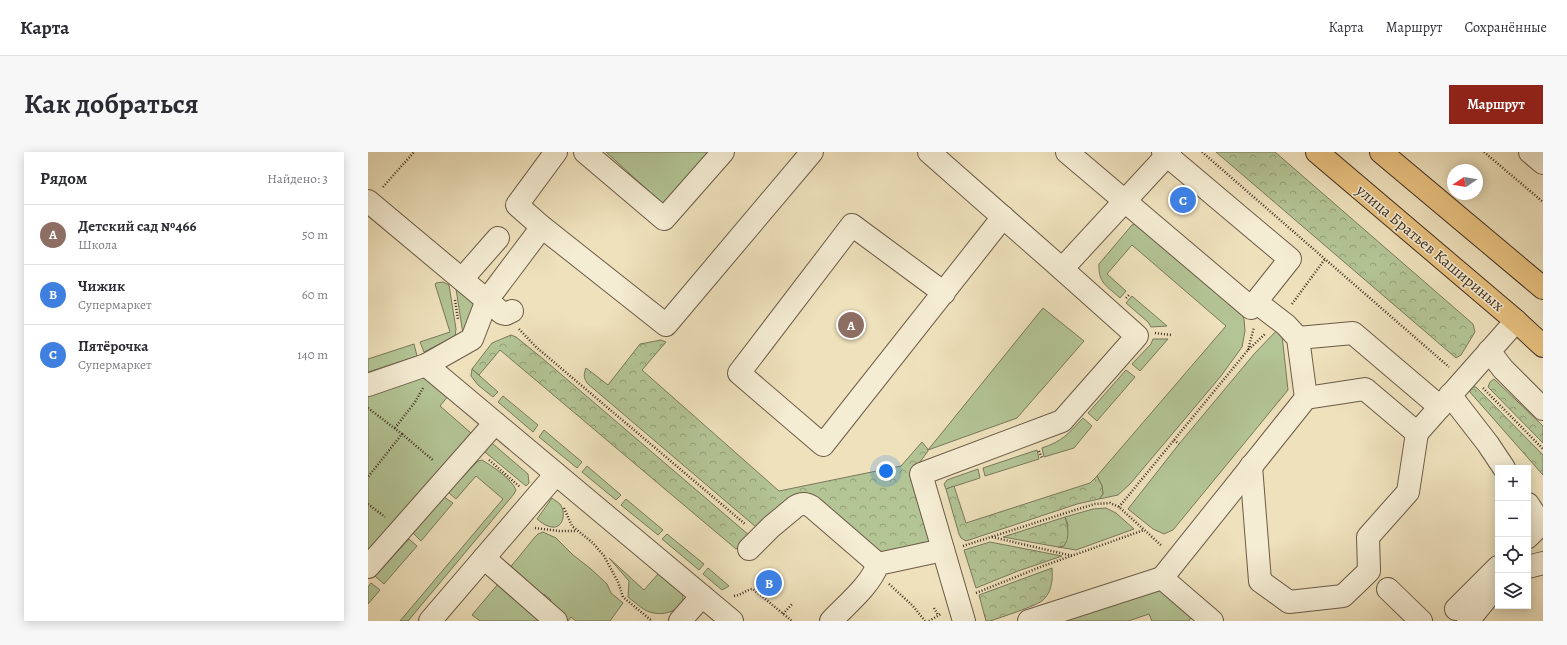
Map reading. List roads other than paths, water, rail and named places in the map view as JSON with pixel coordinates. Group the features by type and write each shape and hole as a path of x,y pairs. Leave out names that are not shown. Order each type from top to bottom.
{"main road":[{"name":"улица Братьев Кашириных","path":"1317,152 1516,321 1541,345"},
{"path":"1381,152 1543,288"}],"lane":[{"path":"556,152 517,205 542,227 666,325 812,152"},
{"path":"585,152 664,219 722,152"},
{"path":"929,152 1137,336 1062,422 921,474 951,549 964,621"},
{"path":"1062,269 1124,201 1166,153 1290,260 1251,308 1124,201 1067,152"},
{"path":"1530,152 1543,163"},
{"path":"369,202 458,289 487,300 502,313 509,312"},
{"path":"944,293 852,226 739,373 823,445 944,293 1003,217"},
{"path":"368,385 426,365 472,339 487,300 542,227"},
{"path":"458,289 498,238"},
{"path":"1256,302 1280,320 1298,338 1306,398"},
{"path":"1251,466 1260,581 1289,602 1343,596 1369,571 1368,537 1408,492 1417,433 1516,321"},
{"path":"1298,338 1353,333 1452,393 1502,465"},
{"path":"1489,351 1503,369 1543,410"},
{"path":"426,365 732,621"},
{"path":"1029,621 1162,578 1306,398 1365,389 1417,433"},
{"path":"368,567 495,423"},
{"path":"430,621 556,474"},
{"path":"755,543 795,507 806,504 812,507 877,568"},
{"path":"1531,509 1541,524 1531,534"},
{"path":"831,621 862,589 877,568 951,549"},
{"path":"484,558 556,621"},
{"path":"1531,566 1543,563"},
{"path":"1462,615 1495,571"},
{"path":"1162,578 1205,619"},
{"path":"1462,615 1495,588"},
{"path":"1388,589 1421,621"},
{"path":"680,621 702,596"}],"place":[{"name":"Пятёрочка","path":"1183,200"},
{"name":"Детский сад №466","path":"851,325"},
{"name":"Чижик","path":"769,583"}]}
